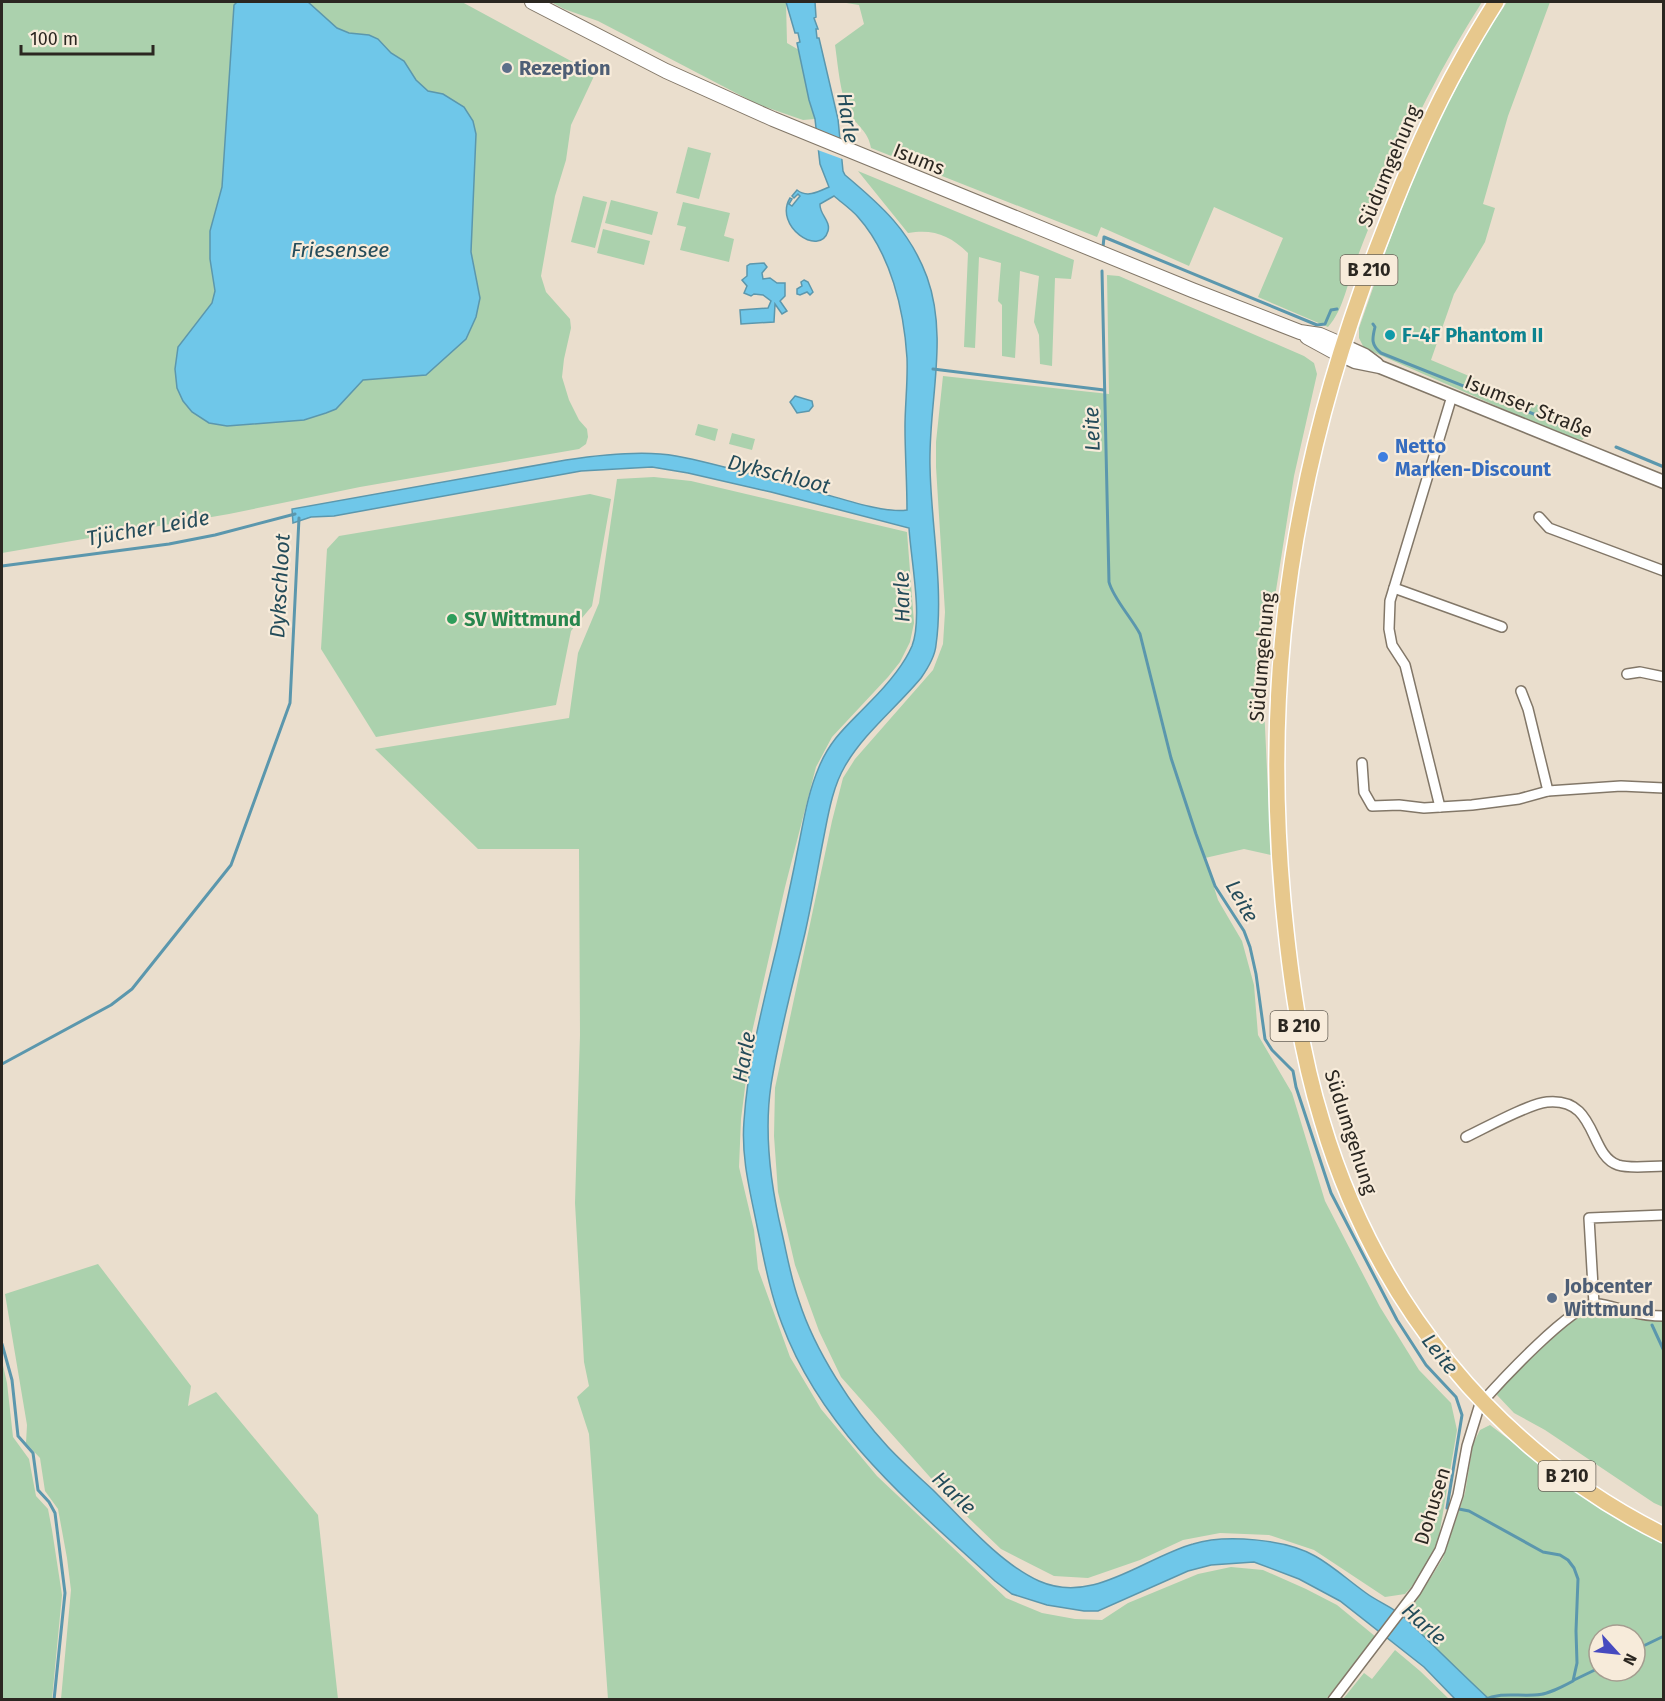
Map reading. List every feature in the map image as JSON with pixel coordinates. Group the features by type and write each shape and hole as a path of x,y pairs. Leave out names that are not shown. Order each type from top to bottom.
{"main road":[{"name":"Isums","path":"532,2 697,86 810,135 1055,236 1300,332 1320,335 1341,350"},
{"name":"Südumgehung","path":"1496,2 1460,61 1411,163 1361,291 1324,408 1302,505 1283,632 1277,732 1277,812 1285,921 1300,1027 1322,1122 1350,1199 1401,1296 1446,1362 1507,1426 1564,1473 1603,1500 1664,1535"}],"street":[{"name":"Isumser Straße","path":"1341,350 1365,355 1380,367 1664,482"},
{"path":"1440,807 1405,665 1392,645 1389,629 1390,601 1452,396"},
{"path":"1539,517 1549,528 1664,570"},
{"path":"1394,588 1502,627"},
{"path":"1627,674 1640,672 1664,677"},
{"path":"1521,691 1528,709 1548,791"},
{"path":"1362,763 1364,792 1372,806 1399,805 1424,808 1503,802 1548,791 1621,786 1664,788"},
{"path":"1466,1137 1540,1104 1554,1102 1564,1104 1581,1113 1588,1121 1605,1156 1611,1161 1619,1165 1664,1166"},
{"path":"1664,1215 1588,1218 1594,1304 1632,1313 1664,1316"},
{"name":"Dohusen","path":"1333,1700 1404,1609 1428,1572 1443,1541 1458,1495 1467,1446 1479,1407 1502,1379 1572,1315 1594,1304"}],"green space":[{"path":"2,2 462,2 595,74 571,125 566,160 555,196 541,276 546,292 570,319 571,328 562,377 569,400 579,420 587,429 586,444 579,449 360,487 229,514 2,553"},
{"path":"551,2 786,2 787,43 799,50 815,119 803,120 757,104 598,21"},
{"path":"840,2 1482,2 1440,73 1403,147 1362,245 1342,304 1328,327 1258,297 1283,238 1214,207 1189,266 1101,227 1097,237 871,148 870,142 849,112 843,97 835,45 864,24 859,5"},
{"path":"1507,2 1550,2 1508,116 1483,204 1495,208 1485,242 1454,294 1431,360 1564,416 1564,419 1593,431 1582,440 1556,432 1364,348 1359,338 1359,328 1395,225 1433,131 1485,35"},
{"path":"688,147 711,153 699,199 676,193"},
{"path":"858,171 1074,260 1071,279 1055,278 1052,366 1040,364 1039,335 1034,322 1039,276 1020,271 1015,358 1002,356 1002,305 998,301 1001,263 979,257 975,348 964,347 968,253 941,235 926,232 908,233"},
{"path":"583,196 607,202 595,248 571,242"},
{"path":"611,200 658,212 652,235 605,223"},
{"path":"683,202 730,213 724,236 734,239 729,262 680,250 686,227 677,225"},
{"path":"603,229 650,241 644,265 597,253"},
{"path":"1107,275 1119,276 1304,356 1314,363 1317,374 1294,476 1268,641 1264,706 1271,855 1244,849 1205,858 1218,900 1242,941 1254,985 1258,1035 1292,1093 1325,1201 1380,1307 1419,1370 1451,1403 1457,1430 1438,1542 1423,1574 1405,1594 1385,1597 1314,1550 1269,1535 1220,1533 1183,1540 1140,1560 1088,1578 1054,1576 1001,1549 953,1503 841,1377 819,1331 795,1265 778,1192 774,1136 775,1088 843,778 855,759 933,670 943,644 945,612 936,442 943,376 1109,394"},
{"path":"698,424 718,429 715,441 695,435"},
{"path":"732,433 755,439 752,450 729,444"},
{"path":"654,477 691,481 907,532 914,623 910,642 900,662 888,677 832,737 816,767 785,887 752,1032 741,1119 739,1167 754,1230 758,1269 790,1357 821,1409 877,1476 1006,1598 1042,1613 1075,1619 1102,1620 1128,1603 1198,1574 1231,1567 1263,1570 1337,1605 1376,1637 1326,1699 608,1699 589,1434 577,1397 589,1386 584,1362 575,1203 580,1035 579,849 478,849 375,749 569,718 578,653 599,603 617,479"},
{"name":"SV Wittmund","path":"590,494 611,499 592,606 571,631 556,705 376,737 321,649 327,549 339,536"},
{"path":"98,1264 191,1386 188,1406 216,1392 318,1515 338,1699 61,1699 71,1590 67,1558 58,1509 45,1491 40,1458 26,1443 27,1425 5,1294"},
{"path":"1597,1310 1647,1321 1663,1321 1663,1507 1545,1430 1514,1413 1497,1395 1499,1389 1573,1319 1586,1312"},
{"path":"2,1361 13,1437 29,1459 36,1496 48,1509 62,1595 52,1699 2,1699"},
{"path":"1490,1425 1558,1477 1663,1541 1663,1699 1489,1699 1405,1619 1443,1558 1465,1493 1473,1444 1480,1430"},
{"path":"1395,1650 1449,1699 1343,1699 1364,1673 1372,1679"}],"water":[{"name":"Friesensee","path":"237,2 308,2 337,28 378,39 391,53 404,61 416,80 428,91 443,94 464,107 473,121 476,134 471,252 480,298 476,317 466,339 426,375 363,380 336,409 304,420 227,426 209,423 192,412 183,401 177,388 175,369 178,347 212,303 215,291 210,259 210,231 222,187 234,5"},
{"path":"786,2 815,2 816,17 814,18 818,29 816,29 817,38 819,38 838,119 843,171 894,220 912,246 927,277 933,300 937,347 930,443 939,601 935,649 931,662 921,678 862,742 845,766 837,783 771,1085 768,1121 772,1178 791,1276 806,1320 836,1378 874,1432 997,1553 1039,1581 1059,1587 1098,1584 1174,1551 1206,1541 1255,1540 1288,1546 1303,1550 1322,1560 1400,1614 1489,1699 1455,1699 1424,1667 1340,1601 1299,1579 1254,1562 1211,1565 1188,1571 1098,1611 1047,1605 1012,1594 933,1524 873,1465 845,1433 799,1363 774,1300 749,1187 743,1134 749,1076 811,788 824,757 835,740 893,676 904,662 912,646 915,634 916,605 909,528 771,492 652,467 581,471 334,516 311,517 293,523 292,509 566,460 636,453 663,454 693,459 872,507 897,511 907,510 905,427 907,358 899,302 887,265 869,232 855,214 834,196 820,204 828,227 823,238 816,241 808,240 792,228 788,219 786,209 790,198 792,199 789,204 792,206 800,196 798,194 794,198 792,196 797,190 809,194 829,187 820,164 815,119 797,43 800,42 798,33 795,33"},
{"path":"764,263 767,267 762,273 763,279 770,278 777,283 785,283 785,296 780,301 787,311 782,314 775,304 774,322 741,324 740,310 768,308 771,301 763,295 751,296 744,293 747,286 742,280 747,276 747,266"},
{"path":"804,280 808,282 813,292 810,295 807,292 797,294 797,289 802,286 801,282"},
{"path":"795,396 812,401 813,406 809,411 797,413 790,402"}],"pier":[{"path":"813,128 843,140 845,160 815,149"}],"waterway":[{"path":"1103,247 1104,237 1317,325 1325,324 1331,310 1337,309"},
{"name":"Leite","path":"1102,271 1109,582 1114,594 1140,634 1171,758 1215,886 1244,931 1250,947 1265,1039 1272,1050 1293,1071 1296,1087 1331,1193 1397,1320 1426,1365 1456,1397 1462,1415 1447,1508 1450,1508"},
{"path":"1373,324 1375,327 1374,344 1381,353 1581,433"},
{"path":"933,369 1104,390"},
{"path":"1616,447 1664,467"},
{"name":"Tjücher Leide","path":"2,566 169,544 215,535 295,514"},
{"name":"Dykschloot","path":"2,1064 111,1005 132,989 231,865 290,703 299,518"},
{"path":"1652,1325 1664,1351"},
{"path":"2,1344 12,1380 18,1436 33,1453 38,1490 55,1513 65,1593 54,1700"},
{"name":"Leite","path":"1459,1509 1469,1511 1543,1552 1560,1555 1568,1560 1578,1579 1577,1663 1573,1681 1544,1694 1502,1695 1483,1700"},
{"path":"1647,1644 1664,1636"},
{"path":"1574,1680 1587,1674"}],"place":[{"name":"Rezeption","path":"507,68"},
{"name":"F-4F Phantom II","path":"1390,335"},
{"name":"Netto Marken-Discount","path":"1383,457"},
{"name":"SV Wittmund","path":"452,619"},
{"name":"Jobcenter Wittmund","path":"1552,1298"}],"water label":[{"name":"Harle","path":"848,118"},
{"name":"Harle","path":"902,597"},
{"name":"Harle","path":"744,1057"},
{"name":"Harle","path":"954,1493"},
{"name":"Harle","path":"1424,1624"}]}
